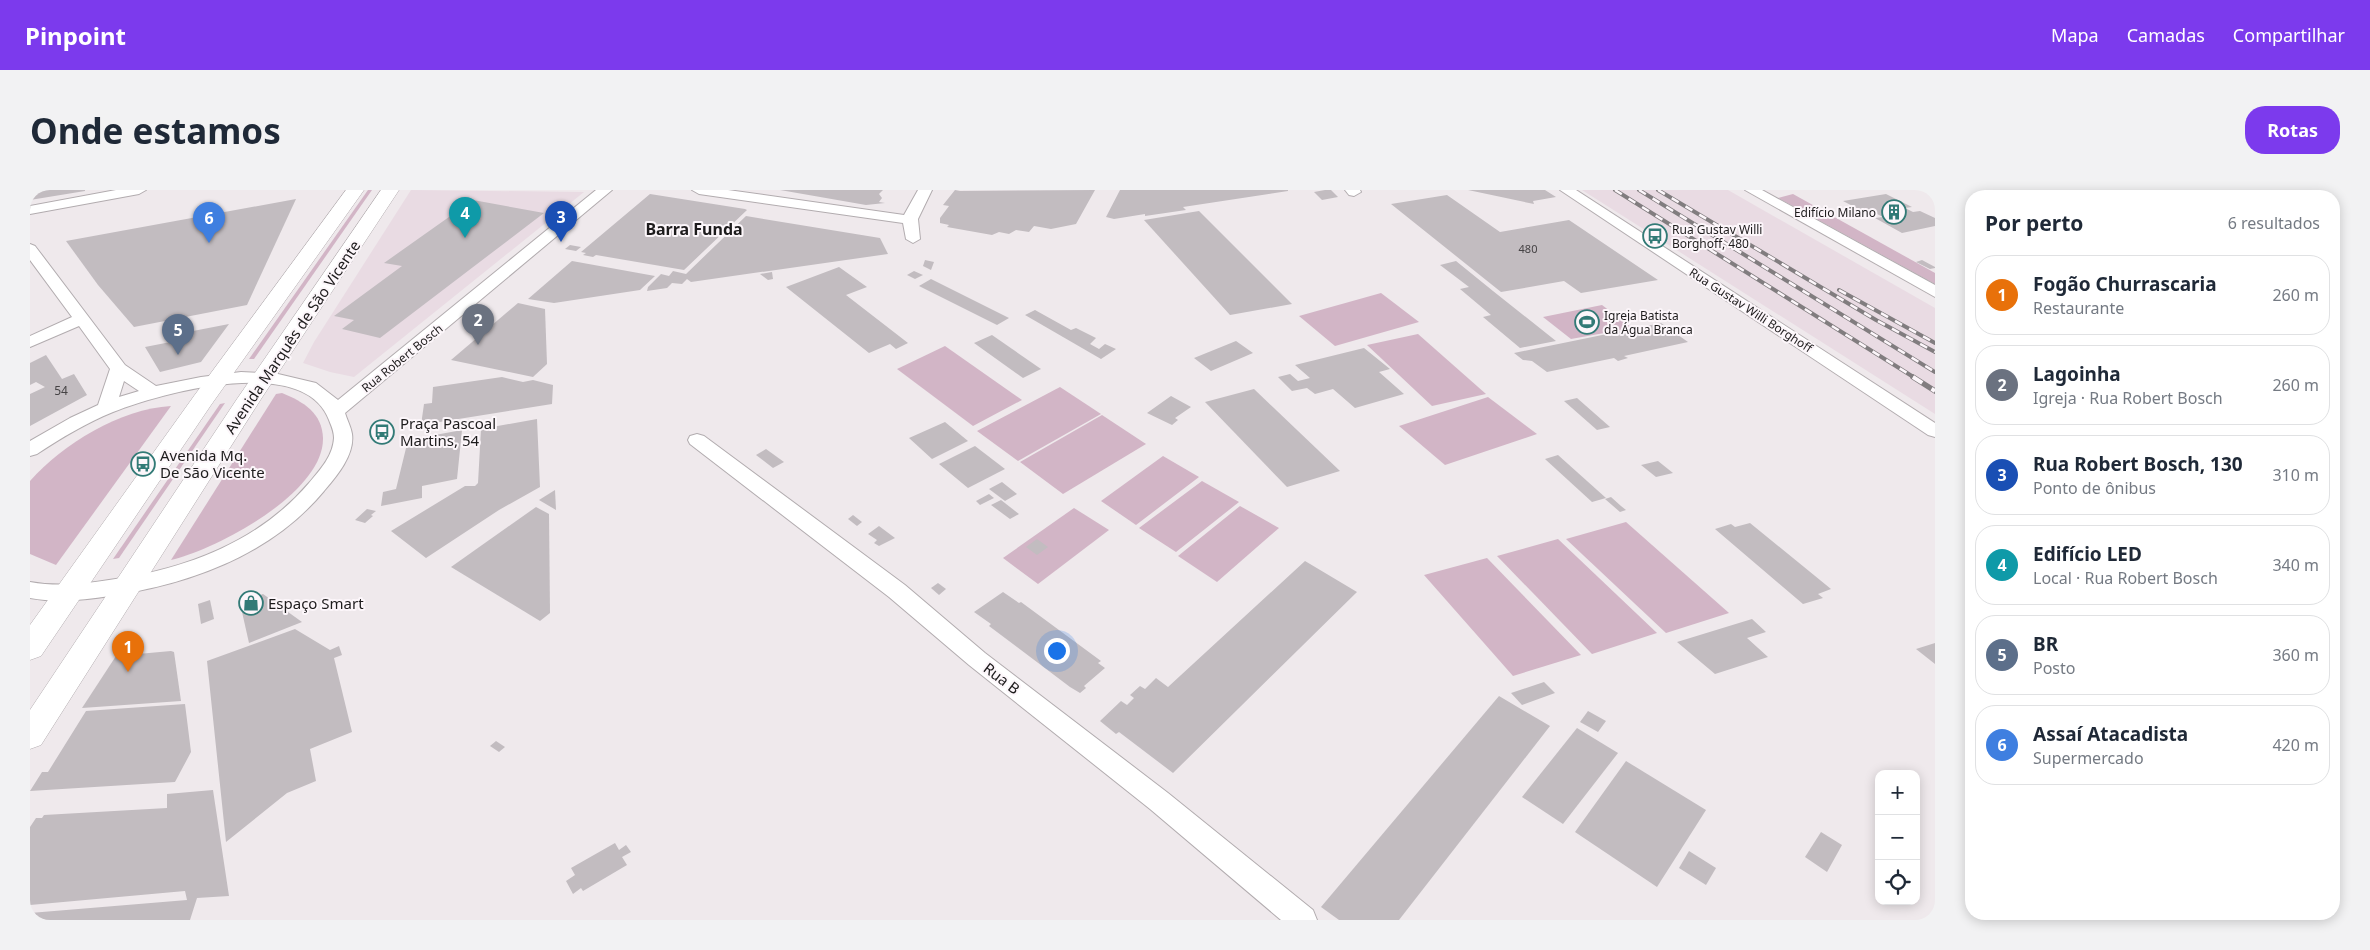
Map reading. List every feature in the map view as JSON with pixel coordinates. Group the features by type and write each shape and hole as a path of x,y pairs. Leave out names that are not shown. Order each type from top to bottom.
{"main road":[{"name":"Avenida Marquês de São Vicente","path":"30,648 355,190"},
{"name":"Avenida Marquês de São Vicente","path":"30,736 264,378 390,190"}],"street":[{"path":"30,210 139,190"},
{"name":"Rua Robert Bosch","path":"337,410 605,190"},
{"path":"699,190 910,220"},
{"path":"913,239 909,228 910,220 912,212 925,190"},
{"name":"Rua Gustav Willi Borghoff","path":"1567,190 1935,431"},
{"path":"1757,190 1935,292"},
{"path":"30,249 119,369 152,392"},
{"path":"30,342 82,318"},
{"path":"106,408 119,369"},
{"path":"30,450 66,427 106,408 152,392 220,378 264,378 310,388 326,398 337,410 344,434 336,462 314,493 278,524 248,543 199,566 161,579 128,587 68,594 30,590"},
{"name":"Rua B","path":"697,440 897,591 977,659 1152,795 1304,920"}],"shaded area":[{"path":"368,190 372,190 254,359 249,359"},
{"path":"411,190 584,192 354,377 330,372 303,363 314,342"},
{"path":"1582,190 1728,190 1935,308 1935,414"},
{"path":"1793,194 1935,273 1935,284 1778,198"},
{"path":"1381,293 1419,322 1335,346 1299,316"},
{"name":"Igreja Batista da Água Branca","path":"1602,305 1632,328 1571,339 1543,317"},
{"path":"1418,334 1486,394 1432,406 1367,345"},
{"path":"945,346 1022,400 973,426 897,369"},
{"path":"1060,387 1101,414 1018,461 977,431"},
{"path":"282,393 298,400 310,410 315,415 322,429 323,438 319,459 306,479 265,516 240,531 191,554 171,560 276,394"},
{"path":"1488,397 1537,434 1445,465 1399,426"},
{"path":"225,403 119,558 113,559 220,404"},
{"path":"171,406 56,565 30,554 30,481 43,467 76,442 113,421 132,414"},
{"path":"1102,415 1146,444 1063,494 1020,462"},
{"path":"1163,456 1199,477 1136,525 1101,501"},
{"path":"1202,481 1239,502 1176,552 1139,528"},
{"path":"1240,506 1279,528 1217,582 1178,556"},
{"path":"1074,508 1109,530 1038,584 1003,558"},
{"path":"1626,522 1729,613 1666,633 1566,539"},
{"path":"1558,539 1657,633 1592,654 1497,556"},
{"path":"1487,558 1581,655 1513,676 1424,575"}],"building":[{"path":"30,190 85,190 85,191 30,200"},
{"path":"780,190 883,190 879,194 882,198 879,202 885,203 866,205"},
{"path":"955,190 1095,190 1076,224 1051,229 1034,226 1029,232 1016,230 1009,234 999,232 992,235 947,227 949,225 940,223 940,218 949,206 943,205"},
{"path":"1120,190 1288,191 1183,207 1186,210 1145,216 1145,214 1114,219 1106,217"},
{"path":"1331,190 1338,197 1322,200 1314,192"},
{"path":"1468,190 1545,190 1556,197 1533,201 1534,204"},
{"path":"650,194 747,210 684,270 596,255 593,257 583,255 586,253 581,252"},
{"name":"Edifício Milano","path":"1886,194 1912,207 1905,208 1913,212 1920,211 1935,218 1935,226 1902,233 1875,218 1883,217 1875,213 1868,214 1843,201"},
{"name":"Igreja Batista da Água Branca","path":"1447,195 1500,232 1569,220 1658,280 1581,293 1564,281 1501,292 1391,204"},
{"path":"296,199 247,305 134,327 98,285 66,241"},
{"path":"473,200 544,213 380,338 342,329 354,320 334,316 402,266 384,263"},
{"path":"1199,211 1292,304 1230,315 1144,220"},
{"path":"746,216 880,238 888,254 691,282 687,279 682,284 672,283 667,288 647,291 648,287 661,274 669,276 673,271 686,274"},
{"path":"570,245 581,247 576,251 565,249"},
{"path":"925,260 934,262 931,270 923,266"},
{"path":"1922,260 1935,268 1930,269 1916,262"},
{"path":"572,261 655,276 640,290 554,303 528,299"},
{"path":"1456,261 1556,341 1520,348 1483,317 1491,315 1460,289 1469,287 1440,265"},
{"path":"839,267 867,287 846,295 908,343 896,349 890,344 869,353 786,287"},
{"path":"914,271 923,275 915,279 907,275"},
{"path":"772,272 773,279 768,280 760,274"},
{"path":"931,279 1009,318 997,325 919,286"},
{"path":"518,303 545,309 547,364 533,377 451,360"},
{"path":"1035,310 1071,330 1076,328 1096,338 1090,344 1099,349 1105,344 1116,349 1101,359 1025,315"},
{"path":"1661,323 1688,342 1624,356 1628,358 1618,361 1614,358 1547,372 1532,361 1523,360 1514,353"},
{"path":"229,324 201,362 160,372 145,347 191,338 193,331"},
{"path":"992,335 1041,369 1023,378 974,343"},
{"path":"1236,341 1253,353 1211,371 1194,358"},
{"path":"1364,348 1390,369 1379,372 1404,394 1355,408 1333,389 1315,394 1307,388 1292,391 1278,377 1290,374 1298,381 1310,378 1295,365"},
{"path":"46,355 62,379 74,374 87,395 30,426 30,394 45,387 36,382 30,385 30,363"},
{"path":"502,377 523,382 533,380 553,385 552,404 421,425 424,404 432,403 433,387"},
{"path":"1254,389 1340,471 1287,487 1205,402"},
{"path":"1171,396 1191,407 1175,418 1178,420 1172,425 1147,413"},
{"path":"1577,398 1610,427 1597,430 1564,401"},
{"path":"537,419 540,487 499,510 426,558 391,531 465,486 475,486 478,483 481,429"},
{"path":"945,422 968,441 932,459 909,438"},
{"path":"462,430 457,479 422,486 422,498 381,506 383,492 396,489 408,440"},
{"path":"975,446 1005,469 968,488 939,464"},
{"path":"766,449 784,462 773,468 756,455"},
{"path":"1558,455 1606,498 1592,502 1545,459"},
{"path":"1658,461 1673,473 1656,477 1641,465"},
{"path":"1002,482 1017,494 1005,501 989,489"},
{"path":"555,490 556,510 539,500"},
{"path":"989,494 994,498 980,505 976,501"},
{"path":"1611,497 1626,510 1620,512 1605,499"},
{"path":"1001,500 1019,514 1010,519 991,505"},
{"path":"536,507 549,514 550,613 540,621 451,567"},
{"path":"367,509 376,511 365,523 355,520"},
{"path":"853,515 862,522 857,526 848,519"},
{"path":"1750,523 1831,589 1818,594 1823,598 1803,604 1715,529 1731,524 1735,527"},
{"path":"879,526 895,538 879,546 874,543 877,540 868,534"},
{"path":"1037,539 1048,547 1037,555 1026,547"},
{"path":"1305,561 1357,592 1173,773 1119,732 1116,734 1100,721 1121,701 1127,705 1134,698 1130,695 1140,686 1145,689 1156,678 1168,687"},
{"path":"938,583 946,589 939,595 931,588"},
{"path":"1003,592 1019,603 1021,602 1101,661 1098,663 1105,668 1084,686 1086,688 1080,693 1070,687 989,626 991,624 974,612"},
{"path":"263,594 302,622 249,643 240,603"},
{"path":"210,600 214,619 201,624 198,604"},
{"path":"1752,619 1766,632 1747,638 1768,657 1715,674 1677,642"},
{"path":"295,629 330,650 339,646 342,655 334,658 352,732 310,749 316,781 287,793 226,842 207,661"},
{"path":"1935,643 1935,664 1916,649"},
{"path":"174,652 181,701 82,708 116,656"},
{"path":"1544,682 1555,693 1522,705 1511,693"},
{"path":"1499,696 1550,726 1399,920 1339,920 1321,907"},
{"path":"185,704 191,752 175,782 30,791 42,772 48,772 86,711"},
{"path":"1588,711 1606,721 1598,732 1580,722"},
{"path":"1577,728 1618,753 1563,824 1522,797"},
{"path":"496,741 505,747 499,752 490,746"},
{"path":"1626,761 1706,810 1657,887 1575,832"},
{"path":"213,790 229,896 197,898 190,920 30,920 30,913 187,900 185,891 30,905 30,827 36,818 42,818 44,815 167,808 167,794"},
{"path":"1821,832 1842,845 1827,872 1805,857"},
{"path":"615,843 619,850 626,845 631,852 622,857 627,865 583,891 581,888 573,894 566,881 575,875 571,868"},
{"path":"1689,851 1716,868 1706,885 1679,868"}],"railway":[{"path":"1615,190 1915,378"},
{"path":"1639,190 1935,372"},
{"path":"1658,190 1876,320 1935,352"},
{"path":"1839,290 1935,343"},
{"path":"1913,377 1935,391"}],"place":[{"name":"Edifício Milano","path":"1894,212"},
{"name":"Rua Gustav Willi Borghoff, 480","path":"1655,236"},
{"name":"Edifício LED","path":"465,238"},
{"name":"Rua Robert Bosch, 130","path":"561,242"},
{"name":"Assaí Atacadista","path":"209,243"},
{"name":"Igreja Batista da Água Branca","path":"1587,322"},
{"name":"Lagoinha","path":"478,345"},
{"name":"BR","path":"178,355"},
{"name":"Praça Pascoal Martins, 54","path":"382,432"},
{"name":"Avenida Mq. De São Vicente","path":"143,464"},
{"name":"Espaço Smart","path":"251,603"},
{"name":"Fogão Churrascaria","path":"128,672"}],"district":[{"name":"Barra Funda","path":"694,229"}]}
